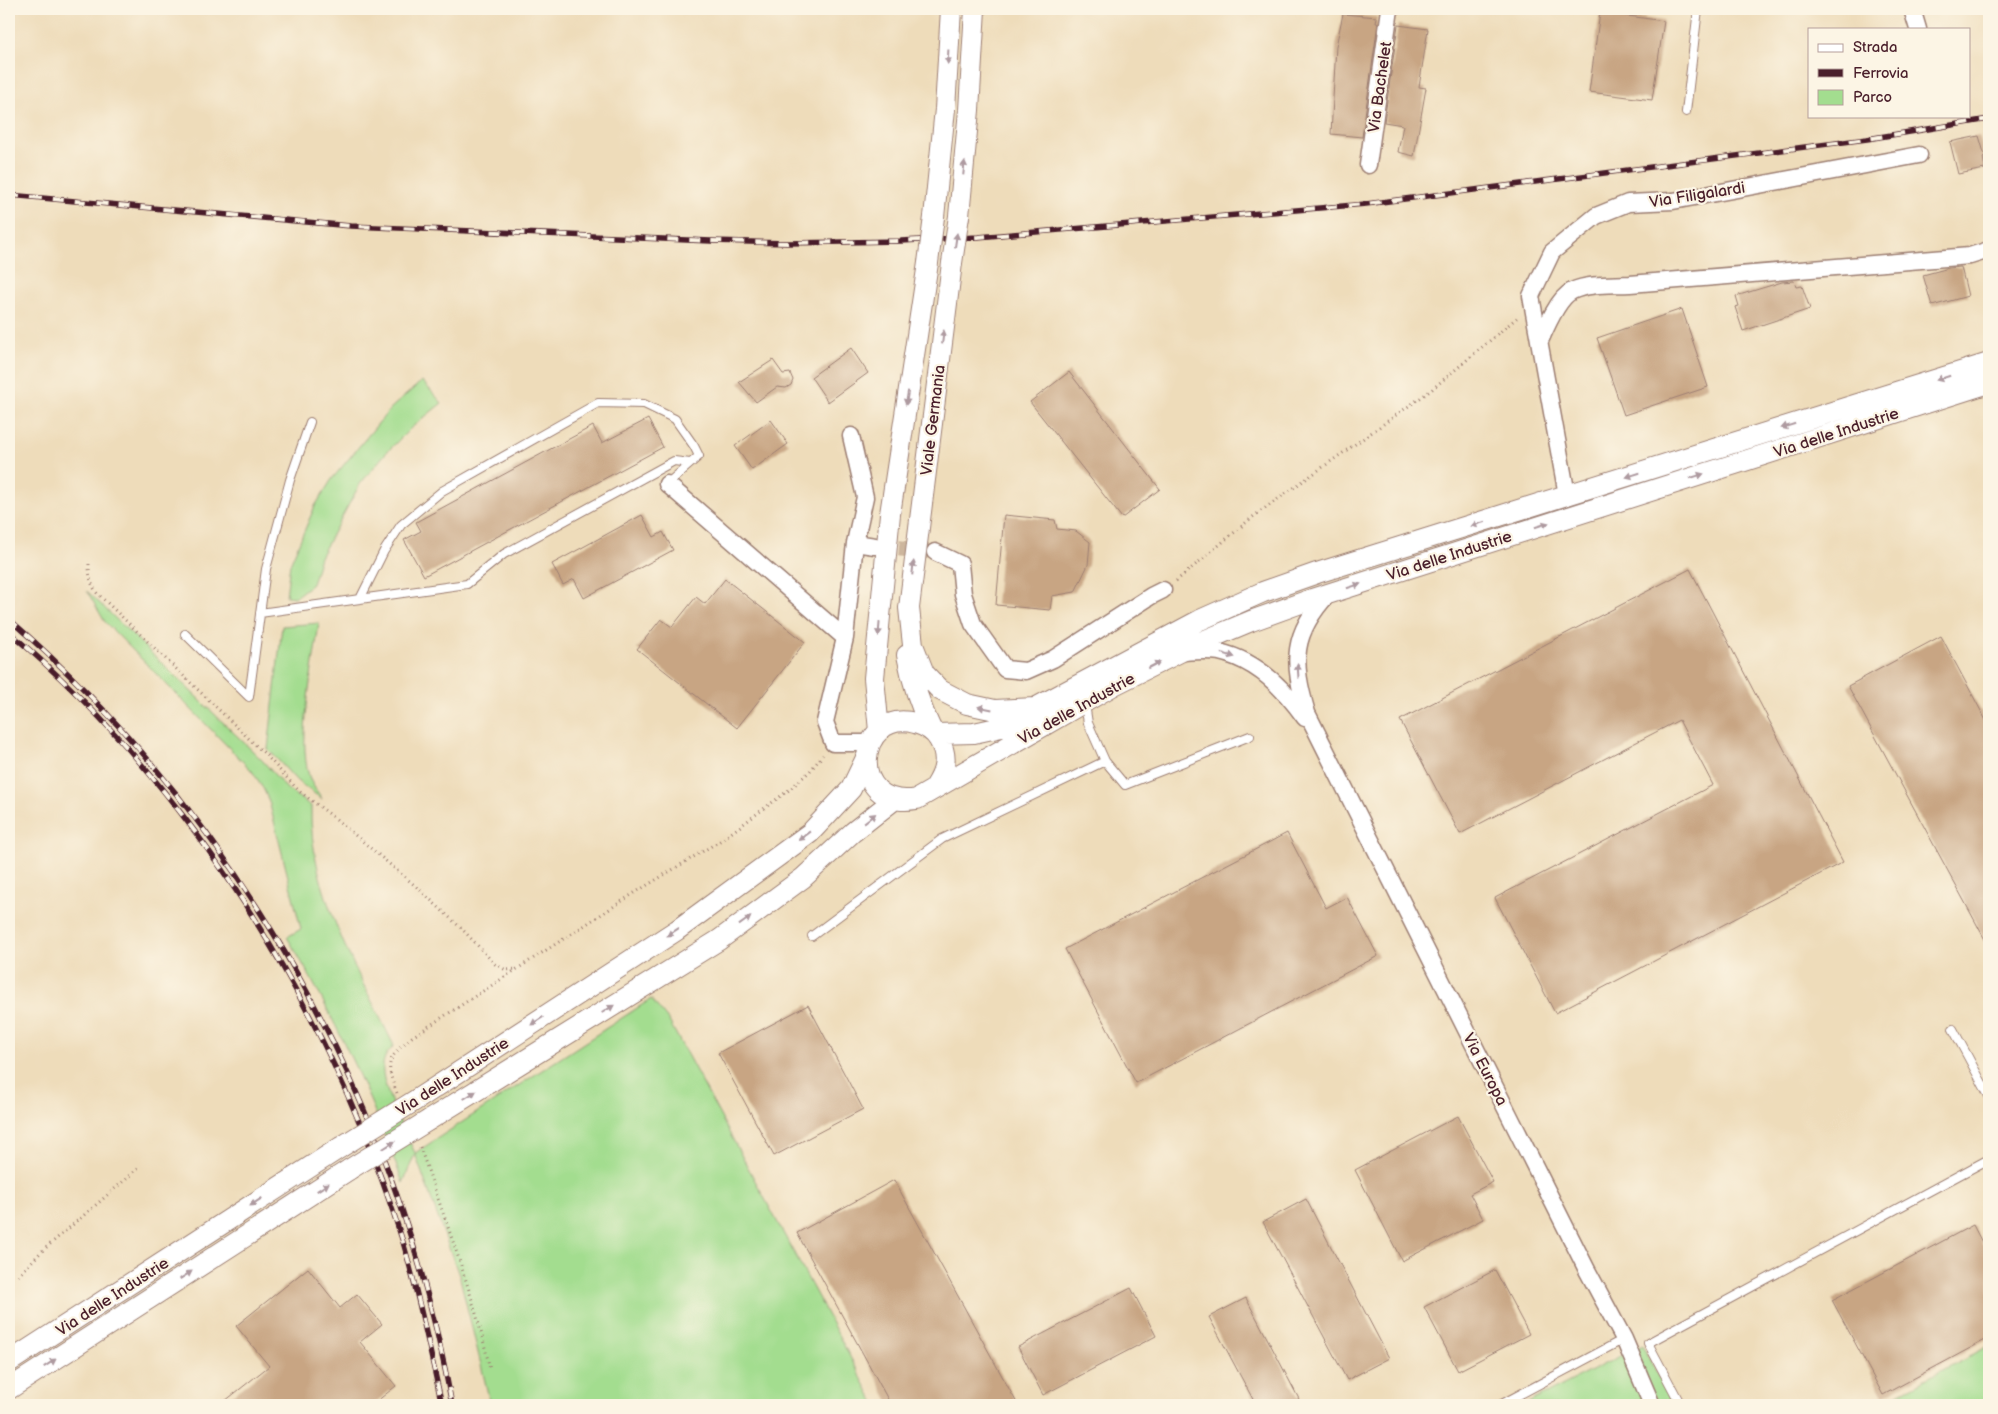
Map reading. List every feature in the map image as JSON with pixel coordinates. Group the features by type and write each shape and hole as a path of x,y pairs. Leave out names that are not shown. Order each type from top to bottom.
{"street":[{"name":"Viale Germania","path":"871,744 874,678 887,541 934,217 945,109 951,9"},
{"name":"Viale Germania","path":"975,9 969,110 959,216 909,608 913,645 924,673 940,690 968,704 995,710 1035,708 1064,690"},
{"name":"Via Bachelet","path":"1368,165 1390,9"},
{"path":"1912,9 1918,28"},
{"name":"Via Filigalardi","path":"1567,495 1531,296 1552,252 1596,216 1628,203 1673,201 1919,155"},
{"path":"1540,341 1555,310 1570,292 1593,286 1970,256 1989,250"},
{"name":"Via delle Industrie","path":"1064,690 1200,620 1263,592 1318,573 1989,363"},
{"name":"Via delle Industrie","path":"935,787 1114,685 1180,652 1251,621 1329,593 1989,383"},
{"path":"851,436 865,497 855,543 845,638 825,722 833,743 871,744"},
{"path":"667,484 845,638"},
{"path":"855,543 875,546"},
{"path":"935,552 960,564 963,594 973,624 1005,669 1026,671 1053,659 1151,596 1164,590"},
{"name":"Via Europa","path":"1329,593 1309,618 1299,640 1297,655 1300,691 1307,713 1624,1339 1652,1405"},
{"path":"909,608 906,650 912,682 921,710 933,732 944,752 945,765 942,777 935,787 917,799 906,801 895,799 885,795 876,788 866,769 871,744 889,725 911,722 922,725 933,732 974,732 1006,726 1035,708"},
{"name":"Via Europa","path":"1180,652 1218,652 1246,662 1270,678 1285,693 1316,734"},
{"name":"Via delle Industrie","path":"9,1362 420,1098 677,930 810,832 851,789 871,744"},
{"name":"Via delle Industrie","path":"9,1389 350,1170 718,940 803,878 853,832 895,799"}],"lane":[{"path":"1686,112 1698,9"},
{"path":"360,599 384,552 401,525 442,491 598,403 644,404 675,419 699,456 667,484"},
{"path":"185,634 249,697 266,568 290,480 310,422"},
{"path":"260,612 467,584 504,554 674,461 690,463"},
{"path":"1085,702 1088,723 1105,760 1125,785 1250,736"},
{"path":"812,936 942,839 1105,760"},
{"path":"1953,1029 1989,1096"},
{"path":"1681,1405 1648,1343 1989,1159"},
{"path":"1500,1405 1624,1339"}],"path":[{"path":"1164,590 1254,516 1430,391 1533,304"},
{"path":"89,564 91,584 97,592 265,754 299,791 336,819 424,894 463,930 494,964 506,970 519,968"},
{"path":"18,1276 41,1252 140,1167"}],"green space":[{"path":"422,381 442,403 411,428 385,454 360,484 320,557 312,584 295,597 286,596 290,564 315,506 332,479 391,408"},
{"path":"87,591 262,760 287,789 311,806 313,838 318,869 327,900 351,960 394,1046 384,1059 383,1074 385,1085 415,1153 651,999 669,1021 876,1405 489,1405 460,1278 415,1154 403,1183 351,1058 321,997 287,937 301,929 269,801 262,786 252,771 105,622"},
{"path":"319,623 308,701 305,742 309,776 322,799 297,781 268,749 282,626"},
{"path":"1642,1345 1673,1405 1524,1405"},
{"path":"1989,1346 1989,1405 1875,1405"}],"building":[{"path":"1600,12 1664,21 1652,100 1589,92"},
{"path":"1343,14 1377,17 1376,23 1378,23 1362,137 1331,134 1336,46"},
{"path":"1398,25 1428,29 1419,87 1426,88 1414,156 1398,152 1403,125 1384,122"},
{"path":"1979,136 1985,156 1983,157 1985,169 1958,174 1950,142"},
{"path":"1961,267 1968,296 1932,306 1923,275"},
{"path":"1794,281 1796,287 1802,286 1810,309 1743,331 1735,307 1739,306 1736,296 1782,282"},
{"path":"1682,309 1708,387 1624,415 1597,338"},
{"path":"851,348 868,373 828,402 811,377"},
{"path":"773,360 783,374 790,373 793,380 791,385 786,388 777,387 756,402 739,382"},
{"path":"1069,372 1160,489 1122,518 1030,402"},
{"path":"648,419 663,447 424,576 404,540 421,531 416,522 593,426 602,443"},
{"path":"771,420 788,444 752,470 735,446"},
{"path":"642,515 654,537 663,532 673,550 584,598 574,579 563,585 552,564"},
{"path":"1004,515 1055,520 1057,529 1076,531 1090,542 1088,565 1075,592 1052,596 1050,610 996,605"},
{"path":"1690,569 1843,862 1555,1013 1495,898 1713,785 1679,720 1460,834 1400,720"},
{"path":"725,579 805,642 737,728 637,649 661,619 672,627 696,597 705,604"},
{"path":"1941,636 1989,726 1989,947 1848,686"},
{"path":"1287,833 1326,908 1347,897 1378,956 1136,1083 1065,949"},
{"path":"808,1005 863,1109 774,1156 718,1053"},
{"path":"1458,1116 1493,1182 1470,1194 1483,1219 1402,1261 1355,1170"},
{"path":"894,1180 1018,1405 891,1405 797,1233"},
{"path":"1306,1199 1389,1358 1347,1380 1263,1222"},
{"path":"1973,1225 1989,1256 1989,1338 1883,1395 1832,1300"},
{"path":"308,1268 340,1308 357,1294 382,1324 360,1342 396,1386 372,1405 220,1405 269,1366 236,1326"},
{"path":"1495,1270 1529,1334 1458,1371 1424,1307"},
{"path":"1131,1288 1156,1336 1043,1395 1018,1347"},
{"path":"1246,1298 1299,1399 1287,1405 1256,1405 1209,1317"}],"tunnel":[{"path":"875,546 928,551"}],"railway":[{"path":"9,195 351,226 711,241 788,243 901,241 978,237 1366,204 1867,139 1989,119"},
{"path":"9,619 93,699 169,785 237,877 297,974 349,1076 392,1182 427,1292 452,1405"},
{"path":"9,632 76,694 138,761 196,833 248,910 295,989 337,1072 373,1156 409,1262 442,1405"}]}
